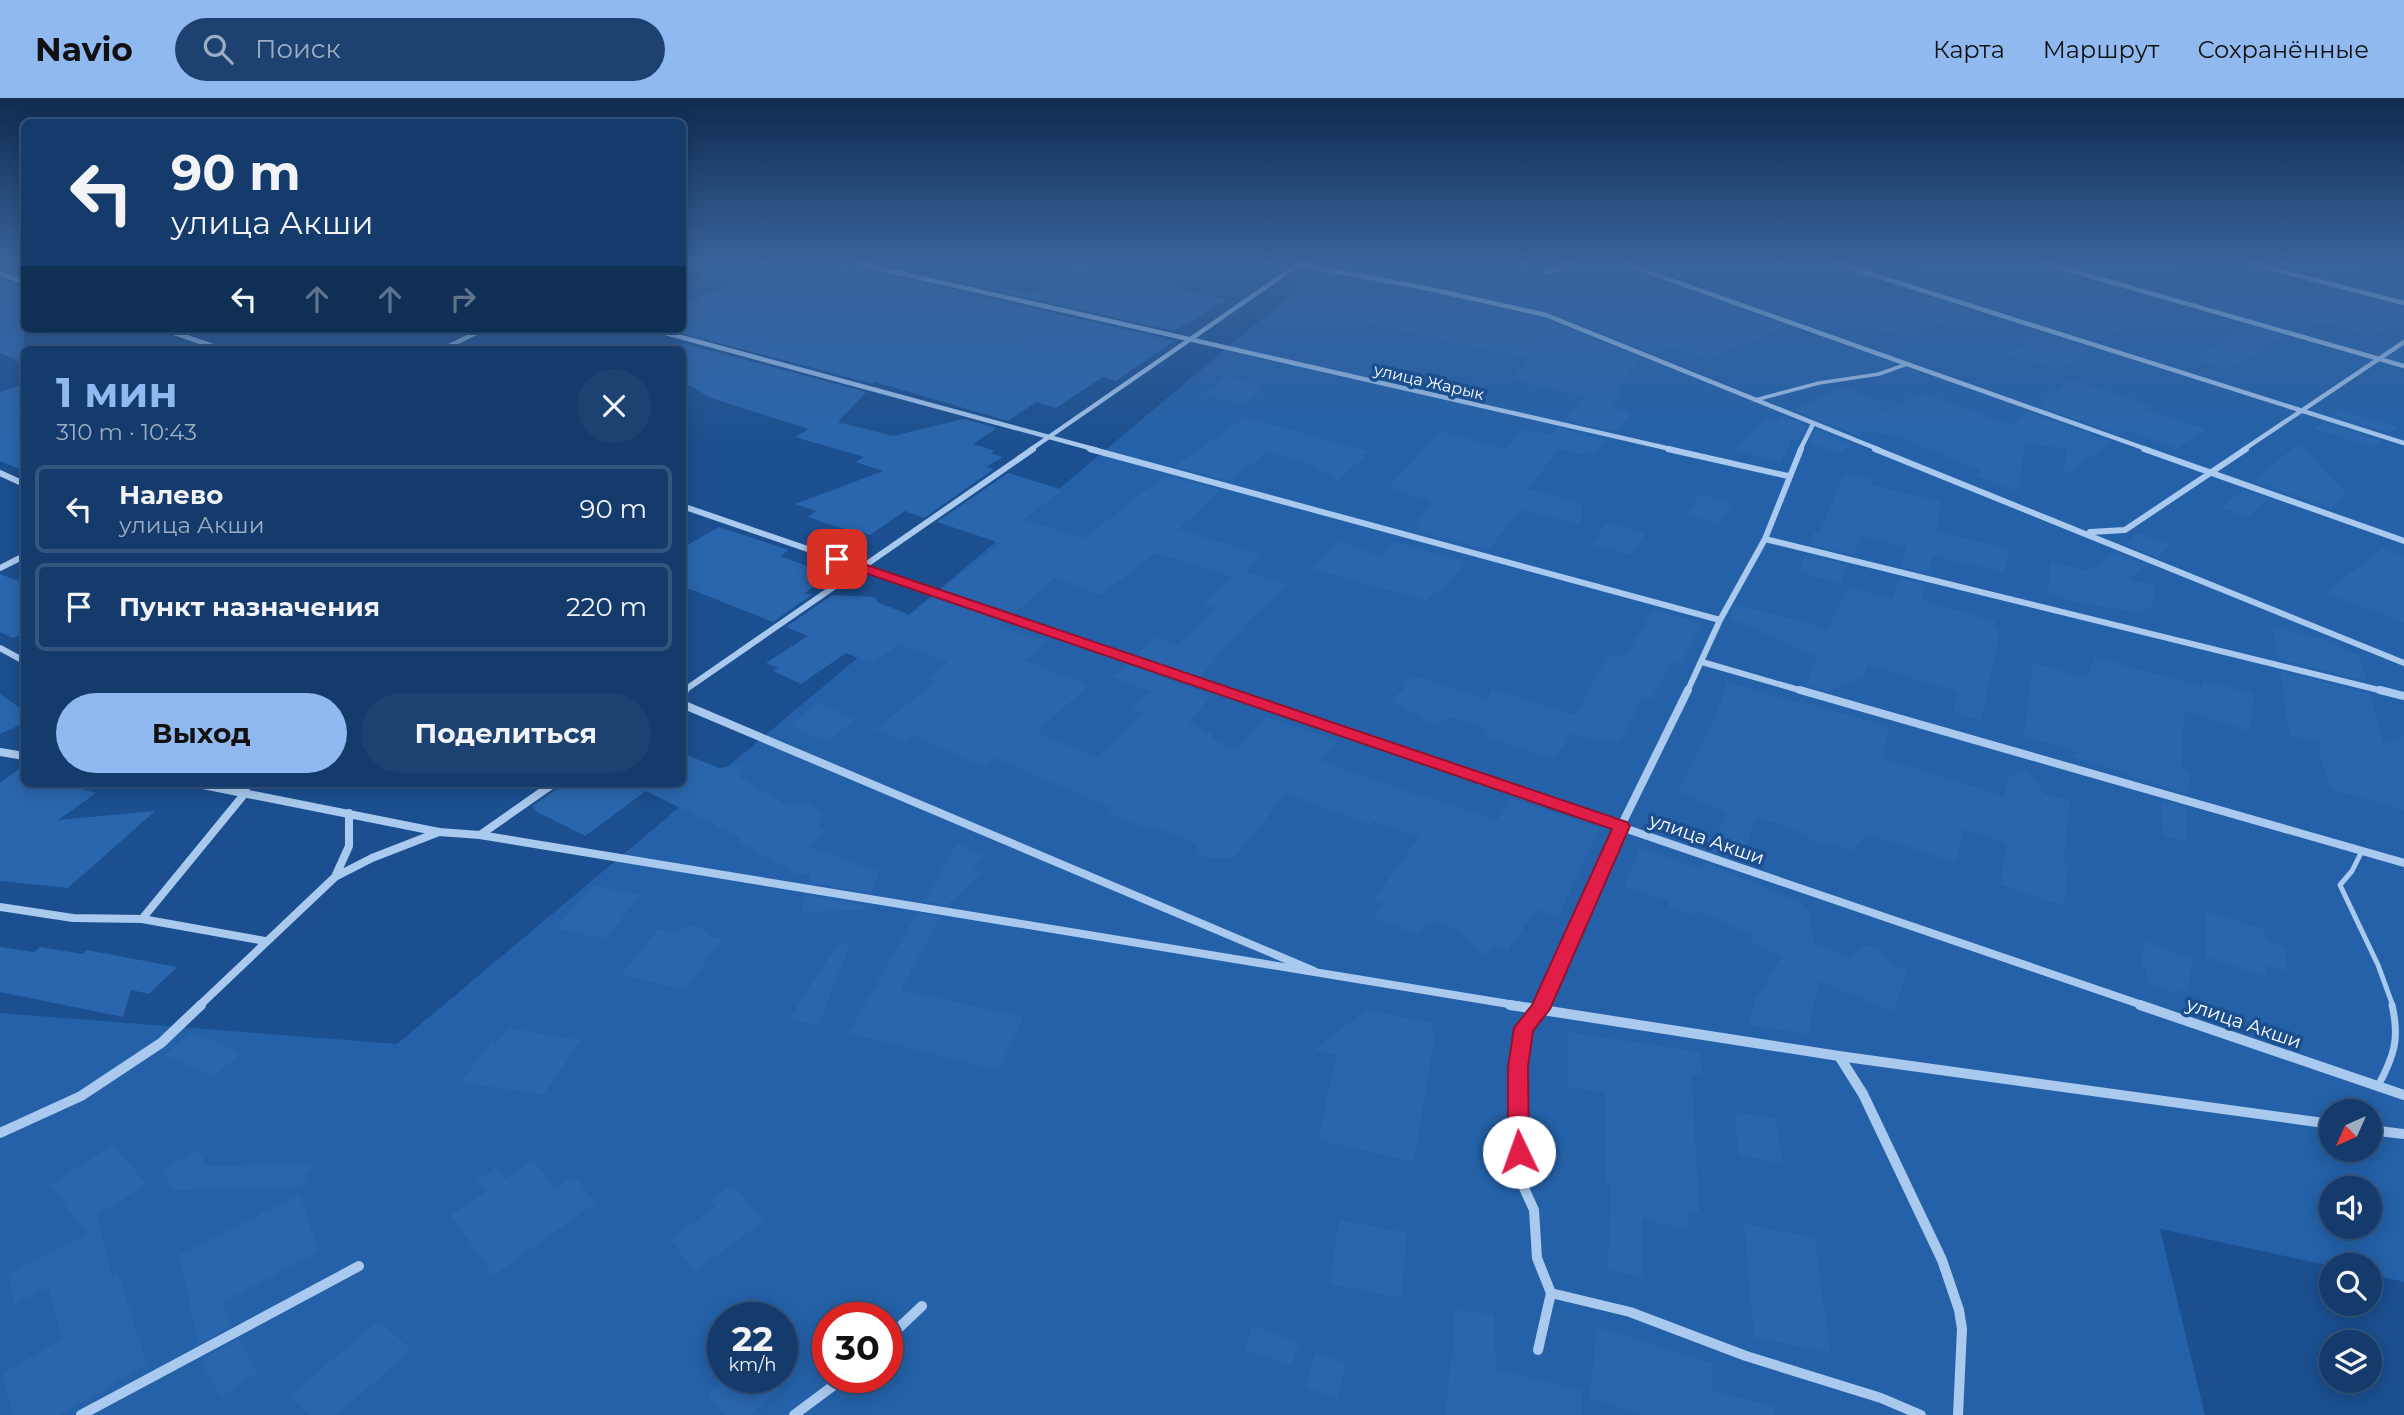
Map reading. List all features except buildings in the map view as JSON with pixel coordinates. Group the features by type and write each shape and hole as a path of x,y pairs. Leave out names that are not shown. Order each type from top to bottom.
{"street":[{"name":"улица Жарык","path":"1125,325 1788,476"},
{"path":"686,689 1213,325"},
{"path":"1571,325 2404,663"},
{"path":"1799,325 2404,541"},
{"path":"2032,325 2404,443"},
{"path":"2263,325 2404,366"},
{"path":"175,333 212,346"},
{"path":"449,346 476,333"},
{"path":"666,333 1720,620"},
{"path":"2082,531 2109,533 2124,530 2404,342"},
{"path":"1538,1350 1551,1293 1537,1258 1534,1210 1521,1179 1517,1124 1518,1067 1524,1028 1540,1009 1621,826 1720,620 1765,539 1788,476 1813,424"},
{"path":"0,473 21,483"},
{"name":"улица Акши","path":"686,507 2404,1095"},
{"path":"1765,539 2404,696"},
{"path":"0,568 21,558"},
{"path":"0,648 21,659"},
{"path":"1702,662 2404,863"},
{"path":"686,706 1326,976"},
{"path":"0,752 21,756"},
{"path":"480,835 548,787"},
{"path":"142,919 245,788 439,832 480,835 1326,976 1839,1056 2319,1122"},
{"path":"335,877 349,852 353,832 349,813"},
{"path":"0,1133 81,1096 161,1043 335,877 439,832"},
{"path":"0,907 73,918 142,919 265,941"},
{"path":"1839,1056 1863,1094 1942,1259 1959,1310 1962,1329 1958,1415"},
{"path":"2382,1132 2404,1135"},
{"path":"81,1415 359,1266"},
{"path":"1551,1293 1630,1312 1746,1356 1881,1398 1921,1415"},
{"path":"903,1324 922,1306"},
{"path":"794,1415 824,1393"}],"lane":[{"path":"1755,400 1830,381 1893,372 1907,364"},
{"path":"2362,851 2352,871 2340,885 2350,908 2380,958 2398,1015 2395,1050 2378,1086"}],"shaded area":[{"path":"1254,325 2404,325 2404,1282 2382,1277 2382,1253 2319,1253 2319,1263 2160,1229 2205,1415 0,1415 0,1013 397,1044"}],"route":[{"path":"837,559 1621,826 1540,1009 1524,1028 1518,1067 1519,1152"}]}
